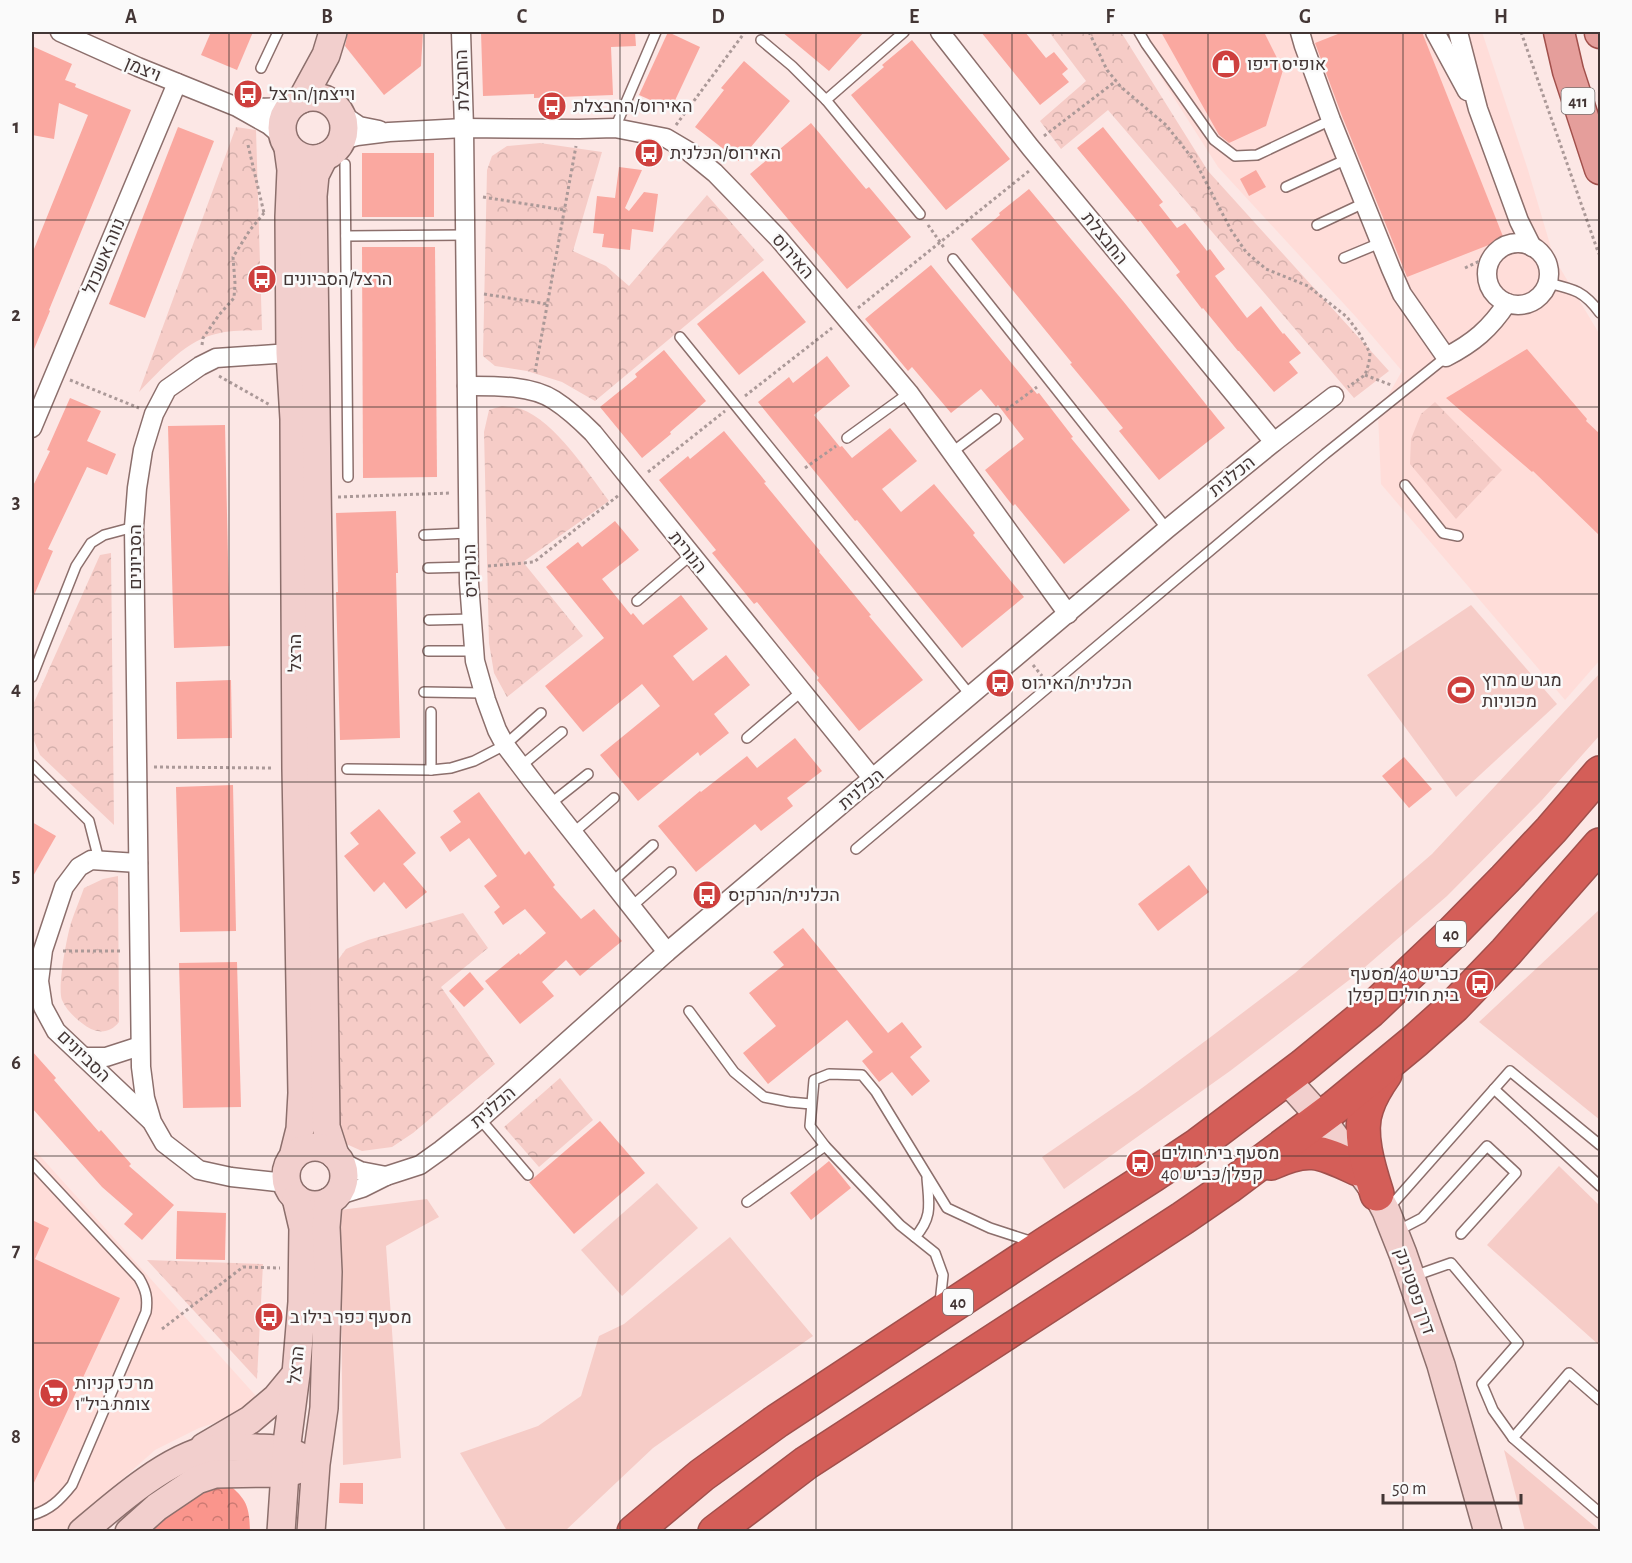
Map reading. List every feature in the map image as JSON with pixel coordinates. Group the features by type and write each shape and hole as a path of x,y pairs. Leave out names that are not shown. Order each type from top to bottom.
{"highway":[{"name":"40","path":"634,1532 702,1475 777,1421 1180,1157 1286,1079 1346,1031 1405,979 1505,879 1600,773"},
{"path":"715,1532 807,1464 1183,1218 1321,1118 1394,1060 1454,1006 1506,952 1600,845"},
{"path":"1379,1202 1364,1152 1365,1109 1394,1060"},
{"path":"1244,1175 1290,1154 1309,1152 1325,1154 1379,1202"}],"main road":[{"name":"411","path":"1559,32 1568,71 1600,169"}],"street":[{"name":"ויצמן","path":"60,32 227,103 269,125 286,142"},
{"path":"297,102 326,55 334,32"},
{"path":"334,32 337,109 344,131 337,154 314,159 295,154 286,142 281,128 286,111 297,102 310,97 318,97 337,109"},
{"name":"החבצלת","path":"461,32 464,128"},
{"name":"החבצלת","path":"940,32 1030,147 1274,442"},
{"path":"1300,32 1331,120 1402,294 1446,357 1468,346 1481,335 1497,319 1507,303"},
{"path":"1435,32 1453,68 1478,109"},
{"path":"1458,32 1478,109 1519,221 1532,247"},
{"path":"1546,32 1568,71"},
{"path":"1599,32 1600,39"},
{"name":"נווה אשכול","path":"32,428 177,83"},
{"name":"ויצמן","path":"227,103 275,109 297,102"},
{"name":"האירוס","path":"337,109 359,126 389,132"},
{"name":"האירוס","path":"337,154 357,136 464,128 615,128 666,138 688,151 716,173 779,239 909,393 1068,614"},
{"name":"הנרקיס","path":"464,128 469,567 475,661 497,730 505,745 667,952"},
{"name":"הרצל","path":"286,142 291,170 276,215 294,418 296,769 302,1093 300,1129 292,1157"},
{"name":"הרצל","path":"337,154 315,175 313,196 326,1127 337,1157"},
{"path":"1498,251 1512,244 1522,244 1541,253 1549,272 1544,292 1527,304 1517,305 1498,298 1488,282 1489,263 1508,234 1507,187"},
{"name":"הסביונים","path":"290,353 216,358 167,389 154,414 142,450 134,527 140,1046 145,1098 152,1122 164,1143 199,1170 291,1191"},
{"name":"הנורית","path":"467,386 503,386 531,391 552,398 573,413 593,433 873,779"},
{"name":"הכלנית","path":"332,1199 386,1176 420,1165 480,1119 667,952 1167,529 1334,396"},
{"name":"הסביונים","path":"99,860 91,860 79,867 64,887 43,950 39,981 43,1007 56,1031 152,1122"},
{"path":"99,860 138,863"},
{"path":"84,1057 106,1057 140,1046"},
{"name":"דרך פסטרנק","path":"1286,1079 1321,1118 1379,1202 1411,1277 1441,1365 1488,1532"},
{"path":"337,1157 343,1168 342,1188 332,1199 320,1205 303,1203 291,1191 286,1171 292,1157 309,1148 318,1147 327,1150 360,1171 386,1176"},
{"name":"הרצל","path":"282,1519 291,1404 296,1374 303,1268 303,1228 291,1191"},
{"name":"הרצל","path":"311,1532 316,1464 324,1408 328,1272 326,1227 332,1199"},
{"path":"82,1532 142,1484 250,1420 276,1398 296,1374"},
{"path":"190,1456 208,1450 230,1447 286,1462 316,1464"},
{"path":"129,1532 157,1507 197,1480 214,1474 267,1473 286,1462"},
{"path":"214,1474 241,1479 266,1489 274,1495 282,1519"}],"lane":[{"path":"261,68 278,32"},
{"path":"615,128 656,32"},
{"path":"826,99 904,32"},
{"path":"1139,32 1214,140 1236,156 1257,155 1331,120"},
{"path":"761,40 826,99 920,214"},
{"path":"337,154 346,236 348,477"},
{"path":"1286,187 1347,159"},
{"path":"1317,225 1365,203"},
{"path":"346,236 465,236"},
{"path":"1344,258 1380,243"},
{"path":"953,259 1167,529"},
{"path":"1548,283 1568,287 1585,295 1600,313"},
{"path":"680,338 971,696"},
{"path":"856,849 1309,468 1446,357"},
{"path":"847,438 909,393"},
{"path":"951,453 996,419"},
{"path":"1405,485 1443,533 1458,536"},
{"path":"32,677 76,566 92,543 104,535 134,527"},
{"path":"424,535 469,533"},
{"path":"637,601 691,555"},
{"path":"428,568 469,567"},
{"path":"429,620 472,620"},
{"path":"428,651 475,651"},
{"path":"424,692 484,693"},
{"path":"747,738 802,692"},
{"path":"431,712 431,770"},
{"path":"347,770 451,768 474,761 505,745 541,713"},
{"path":"521,766 562,732"},
{"path":"32,765 89,821 99,860"},
{"path":"550,804 588,774"},
{"path":"573,833 614,798"},
{"path":"612,882 653,845"},
{"path":"631,907 671,872"},
{"path":"689,1011 734,1072 764,1096 811,1104"},
{"path":"1461,1234 1516,1173 1487,1146 1422,1218 1379,1202 1510,1071 1600,1144"},
{"path":"939,1315 943,1275 935,1253 900,1225 825,1146 810,1126 814,1080 829,1074 862,1075 876,1092 947,1208 990,1228 1044,1245"},
{"path":"1494,1089 1600,1186"},
{"path":"480,1119 528,1175"},
{"path":"747,1202 825,1146"},
{"path":"32,1163 139,1278 146,1289 148,1301 146,1312 72,1485 54,1506 32,1515"},
{"path":"915,1237 924,1228 928,1218 927,1176"},
{"path":"1411,1277 1451,1263 1518,1343 1482,1383 1493,1410 1513,1438 1600,1513"},
{"path":"1513,1438 1569,1373 1600,1400"}],"path":[{"path":"666,138 745,32"},
{"path":"1089,32 1107,70 1116,81 1179,139 1196,163 1231,230 1246,252 1266,268 1308,286 1347,316 1359,333 1370,353 1365,375 1334,396"},
{"path":"1521,32 1600,256"},
{"path":"1030,147 1116,81"},
{"path":"531,391 579,129"},
{"path":"248,145 276,215 250,230 233,257 236,283 234,298 203,338 200,366 294,418"},
{"path":"469,567 534,562 1042,161"},
{"path":"465,194 564,210"},
{"path":"920,214 953,259"},
{"path":"1465,268 1498,251"},
{"path":"466,292 547,304"},
{"path":"55,373 154,414"},
{"path":"1365,375 1407,388"},
{"path":"996,419 1048,379"},
{"path":"793,477 847,438"},
{"path":"317,497 468,492"},
{"path":"1034,643 1044,654 1033,664 1049,686"},
{"path":"137,766 296,769"},
{"path":"43,950 139,951"},
{"path":"162,1329 243,1267 303,1268"}],"shaded area":[{"path":"1132,32 1482,32 1528,170 1554,258 1600,335 1600,660 1565,700 1381,484 1378,413 1402,371 1356,317 1218,167"},
{"path":"32,1147 257,1397 239,1415 199,1428 155,1450 64,1531 32,1531"}],"green space":[{"path":"1049,32 1121,32 1208,171 1389,371 1354,398 1108,110 1061,149 1040,121 1086,81"},
{"path":"236,127 256,130 262,330 225,332 196,342 175,356 139,392"},
{"path":"540,143 602,152 573,251 606,266 629,286 707,195 764,260 595,401 562,382 527,371 495,366 483,356 487,170 492,156 507,146"},
{"path":"1435,402 1502,470 1456,519 1410,464 1411,439 1421,414"},
{"path":"502,406 521,409 534,415 546,425 570,449 609,501 523,562 583,636 507,697 494,673 489,643 484,432 489,410"},
{"path":"111,553 114,825 40,755 32,736 32,707 100,555"},
{"name":"מגרש מרוץ מכוניות","path":"1471,605 1557,704 1456,797 1367,675"},
{"path":"1600,673 1600,735 1542,800 1447,896 1357,974 1230,1071 1064,1189 1042,1157 1138,1091 1295,973 1432,854"},
{"path":"118,876 119,1022 113,1028 99,1031 83,1024 70,1013 64,1004 61,994 62,974 69,930 84,888 103,879"},
{"path":"1600,909 1600,1120 1479,1022"},
{"path":"463,913 488,948 441,987 495,1064 413,1133 392,1147 362,1151 344,1143 333,1128 335,964 346,949 368,940"},
{"path":"560,1078 593,1120 539,1167 504,1127"},
{"path":"1559,1166 1600,1206 1600,1346 1487,1245"},
{"path":"657,1183 698,1228 622,1296 581,1250"},
{"path":"427,1199 439,1217 386,1246 401,1458 343,1465 340,1210"},
{"path":"730,1237 813,1336 653,1448 565,1531 507,1531 460,1453 538,1426 581,1396 599,1336 624,1324"},
{"path":"147,1260 263,1264 257,1379"},
{"path":"1504,1450 1600,1531 1525,1531"},
{"path":"228,1484 240,1495 246,1505 250,1531 140,1532 196,1491"}],"building":[{"path":"211,32 253,32 237,70 201,55"},
{"path":"348,32 423,32 421,66 384,95 345,46"},
{"path":"481,32 635,32 636,46 611,47 613,95 534,98 534,94 483,96"},
{"path":"668,32 700,47 671,109 639,95"},
{"path":"782,32 864,32 829,71"},
{"path":"981,32 1025,32 1046,58 1054,52 1068,69 1062,74 1069,82 1040,105"},
{"path":"1161,32 1264,32 1283,70 1266,126 1229,143 1219,135"},
{"path":"1343,32 1422,32 1504,239 1407,277 1315,43"},
{"path":"912,40 1010,159 946,210 851,95"},
{"path":"32,46 72,64 65,80 76,84 75,87 131,110 32,354 32,254 88,115 59,103 54,139 32,135"},
{"path":"744,61 790,101 739,161 695,127 724,90 721,88"},
{"path":"811,123 866,189 869,187 911,237 847,289 750,174"},
{"path":"178,127 214,141 145,318 109,304"},
{"path":"1103,127 1163,202 1159,205 1177,228 1185,223 1207,251 1210,249 1225,269 1215,276 1247,318 1261,306 1301,353 1289,362 1298,373 1274,392 1202,309 1176,275 1180,272 1140,220 1138,222 1077,148"},
{"path":"362,153 434,153 434,217 362,217"},
{"path":"619,167 642,170 625,208 629,211 644,192 658,194 653,232 632,229 630,250 602,247 604,234 593,233 597,196 615,198"},
{"path":"1256,170 1266,187 1249,196 1240,179"},
{"path":"1029,189 1225,428 1159,480 1119,431 1123,428 971,239"},
{"path":"362,247 435,247 437,477 363,478"},
{"path":"931,265 1037,394 1039,393 1073,437 1071,438 1130,510 1064,564 985,470 1024,439 998,405 996,407 981,389 951,413 912,367 908,371 865,319"},
{"path":"763,271 806,322 739,375 697,324"},
{"path":"1527,349 1587,419 1586,421 1600,434 1600,536 1533,471 1446,398"},
{"path":"664,350 706,401 642,458 600,407 637,377 635,374"},
{"path":"827,356 850,386 814,415 840,447 842,446 852,458 890,428 917,461 882,489 901,512 934,484 1024,597 962,648 758,402 789,377 793,383"},
{"path":"70,398 101,411 87,441 116,454 107,475 87,467 48,549 53,551 32,600 32,488 50,451 47,450"},
{"path":"225,425 230,646 174,648 168,426"},
{"path":"724,431 871,615 869,616 923,680 859,731 757,602 754,604 712,553 716,550 659,480 688,456 690,459"},
{"path":"396,511 400,738 340,740 336,513"},
{"path":"615,521 639,550 602,579 631,615 633,613 643,625 681,595 708,629 673,656 693,681 726,655 750,685 714,714 729,733 700,756 698,752 638,801 600,755 660,706 642,684 583,732 545,686 604,638 546,567 578,542 582,547"},
{"path":"231,680 232,738 177,739 176,682"},
{"path":"795,738 822,771 787,798 793,806 761,831 755,824 696,872 658,826 747,756 757,768"},
{"path":"1404,757 1432,789 1409,808 1382,776"},
{"path":"233,785 236,931 180,932 176,787"},
{"path":"479,792 525,855 529,851 555,885 553,887 581,919 594,909 622,941 580,976 566,960 542,982 554,996 520,1024 485,981 546,933 525,909 503,925 494,912 500,907 484,886 497,876 469,838 450,852 440,837 461,822 453,811"},
{"path":"379,809 416,853 403,864 427,892 406,909 384,882 374,892 344,856 359,844 350,833"},
{"path":"32,822 56,836 32,878"},
{"path":"1189,865 1209,892 1158,931 1138,904"},
{"path":"803,928 888,1033 902,1022 922,1047 910,1057 930,1081 912,1096 892,1072 879,1082 862,1061 873,1052 847,1020 768,1084 743,1053 776,1026 749,993 784,965 773,952"},
{"path":"237,962 241,1107 183,1108 179,963"},
{"path":"470,972 484,989 464,1007 449,991"},
{"path":"32,1051 99,1132 101,1130 131,1164 129,1166 174,1205 142,1240 124,1224 133,1214 102,1187 32,1108"},
{"path":"600,1121 645,1173 574,1234 529,1182"},
{"path":"829,1161 851,1188 811,1220 790,1193"},
{"path":"177,1211 226,1213 225,1260 176,1259"},
{"name":"מרכז קניות צומת ביל\"ו","path":"32,1220 49,1228 35,1259 120,1298 32,1487"},
{"path":"340,1483 363,1483 363,1504 339,1503"}],"place":[{"name":"אופיס דיפו","path":"1226,64"},
{"name":"וייצמן/הרצל","path":"248,94"},
{"name":"האירוס/החבצלת","path":"552,106"},
{"name":"האירוס/הכלנית","path":"649,153"},
{"name":"הרצל/הסביונים","path":"262,279"},
{"name":"הכלנית/האירוס","path":"1000,683"},
{"name":"מגרש מרוץ מכוניות","path":"1461,690"},
{"name":"הכלנית/הנרקיס","path":"707,895"},
{"name":"כביש 40/מסעף בית חולים קפלן","path":"1480,984"},
{"name":"מסעף בית חולים קפלן/כביש 40","path":"1140,1163"},
{"name":"מסעף כפר בילו ב","path":"269,1317"},
{"name":"מרכז קניות צומת ביל\"ו","path":"54,1393"}]}
